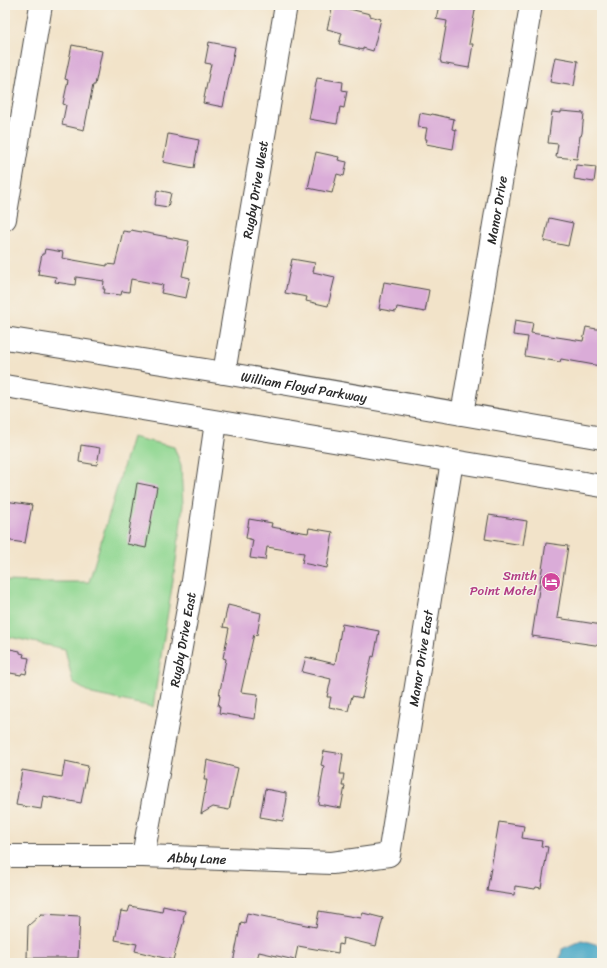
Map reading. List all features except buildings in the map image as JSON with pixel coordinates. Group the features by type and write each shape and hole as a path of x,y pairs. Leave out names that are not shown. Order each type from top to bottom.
{"main road":[{"path":"5,220 41,5"},
{"name":"Rugby Drive West","path":"224,374 286,5"},
{"name":"Manor Drive","path":"462,414 531,5"},
{"name":"William Floyd Parkway","path":"5,338 602,438"},
{"path":"5,386 602,486"},
{"name":"Rugby Drive East","path":"142,856 192,581 216,422"},
{"name":"Manor Drive East","path":"388,855 452,461"},
{"name":"Abby Lane","path":"5,856 142,856 332,863 388,855"}],"green space":[{"path":"132,437 174,447 181,465 183,505 176,561 153,707 92,694 73,683 65,649 5,636 5,581 89,582"}],"water":[{"path":"582,940 602,946 602,963 559,963 562,949"}],"place":[{"name":"Smith Point Motel","path":"551,582"}]}
